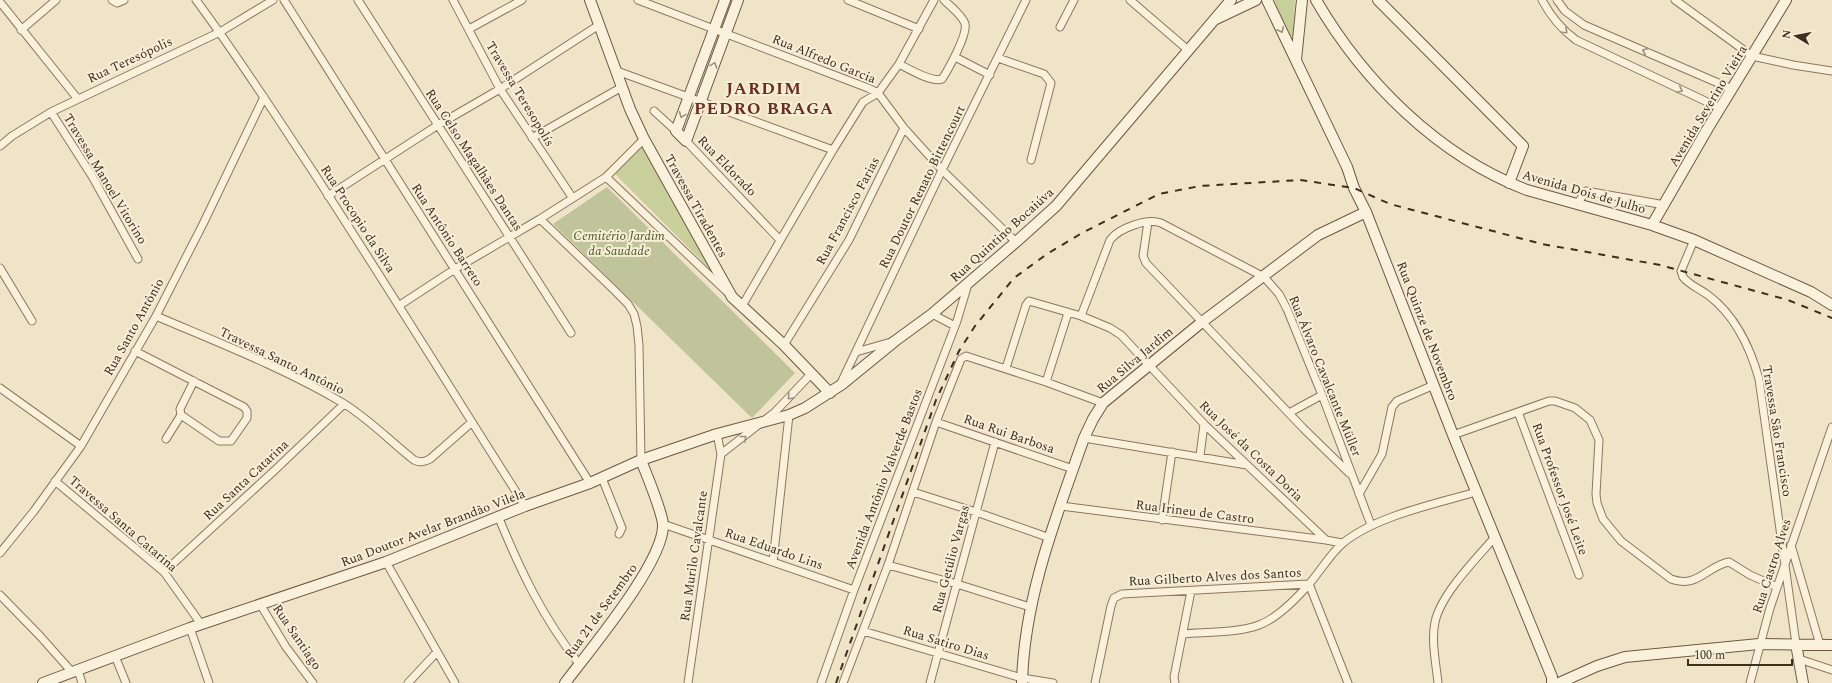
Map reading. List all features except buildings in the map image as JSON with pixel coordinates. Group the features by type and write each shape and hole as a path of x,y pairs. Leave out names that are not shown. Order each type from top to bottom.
{"street":[{"path":"22,30 56,0"},
{"path":"112,0 117,3 124,0"},
{"name":"Rua Procopio da Silva","path":"196,0 220,32 264,97 400,305 525,506"},
{"name":"Rua Teresópolis","path":"0,146 12,136 77,98 220,32 273,0"},
{"name":"Rua Antônio Barreto","path":"284,0 590,483"},
{"name":"Rua Celso Magalhães Dantas","path":"358,0 571,333"},
{"name":"Travessa Teresopolís","path":"453,0 500,89 572,197"},
{"path":"469,29 522,0"},
{"name":"Travessa Tiradentes","path":"590,0 630,110 644,139 732,297 784,345 830,392"},
{"name":"Rua Alfredo Garcia","path":"638,0 878,93 904,128 942,170 1016,242"},
{"path":"676,131 725,0"},
{"path":"686,141 738,0"},
{"path":"848,0 919,29"},
{"path":"742,306 833,150 864,102 878,93 899,64 934,0"},
{"path":"899,64 918,74 939,80 942,79 955,57 966,25 944,0"},
{"name":"Rua Doutor Renato Bittencourt","path":"840,385 942,170 1026,0"},
{"path":"1060,27 1074,0"},
{"path":"1130,0 1188,50"},
{"name":"Rua Quintino Bocaiúva","path":"830,392 932,314 1056,206 1231,0"},
{"path":"1211,22 1256,0"},
{"name":"Rua Quinze de Novembro","path":"1267,0 1347,167 1354,188 1366,212 1476,492 1555,682"},
{"path":"1296,60 1302,0"},
{"name":"Avenida Dois de Julho","path":"1316,0 1331,26 1356,59 1406,112 1437,139 1471,162 1509,183 1527,190 1652,225 1694,240 1811,292 1832,305"},
{"path":"1378,0 1523,146 1509,183"},
{"path":"1542,0 1550,15 1564,31 1576,40 1720,108"},
{"path":"1557,0 1565,11 1584,25 1732,89"},
{"path":"1675,0 1752,56 1793,66 1832,71"},
{"name":"Avenida Severino Vieira","path":"1652,225 1720,108 1786,0"},
{"path":"0,2 77,98"},
{"path":"328,196 438,125 500,89 599,25"},
{"path":"955,57 990,75"},
{"path":"998,58 1044,74 1051,83 1031,160"},
{"path":"617,71 833,150"},
{"path":"532,138 622,87"},
{"name":"Rua Santo Antônio","path":"1,551 81,446 156,316 203,224 264,97"},
{"name":"Rua Eldorado","path":"654,111 686,141 780,240"},
{"name":"Travessa Manoel Vitorino","path":"51,112 92,176 138,259"},
{"name":"Rua Francisco Farias","path":"784,345 849,240 904,128"},
{"path":"400,305 455,269 540,219 572,197 606,177 644,139"},
{"path":"606,177 732,297"},
{"path":"1577,204 1586,191 1665,205"},
{"name":"Rua Silva Jardim","path":"1022,681 1030,607 1050,538 1084,438 1092,419 1103,403 1202,322 1318,235 1366,212"},
{"path":"540,219 617,294 634,314 639,345 642,460 663,524"},
{"path":"1148,222 1143,256 1146,262 1289,413 1351,474"},
{"name":"Rua Álvaro Cavalcante Müller","path":"1081,316 1110,240 1115,235 1131,226 1148,222 1162,223 1264,277 1279,294 1287,309 1322,395 1370,525"},
{"name":"Travessa São Francisco","path":"1694,240 1681,274 1685,281 1709,296 1734,321 1745,339 1756,368 1760,386 1796,644"},
{"path":"0,268 32,321"},
{"name":"Avenida Antônio Valverde Bastos","path":"821,683 854,590 955,326 968,284"},
{"name":"Rua José da Costa Doria","path":"1006,368 1026,305 1029,301 1081,316 1110,328 1121,336 1204,424 1326,540 1342,544"},
{"path":"1046,382 1068,313"},
{"path":"932,314 955,326"},
{"name":"Travessa Santo Antônio","path":"156,316 254,358 305,382 344,404 382,432 414,460 422,462 430,458 472,422"},
{"path":"856,352 895,341"},
{"path":"136,351 244,407 247,411 247,418 232,441 223,442 213,438 181,415"},
{"path":"843,683 888,565 936,422 961,359 965,356 1006,368 1103,403"},
{"path":"721,454 765,420 793,394 812,373"},
{"path":"166,439 181,415 180,409 194,381"},
{"path":"1359,494 1382,454 1392,407 1397,401 1434,385"},
{"path":"0,388 81,446"},
{"name":"Rua Doutor Avelar Brandão Vilela","path":"43,683 190,628 386,562 498,516 590,483 642,460 717,434 765,420 789,415 805,408 830,392"},
{"path":"1289,413 1322,395"},
{"path":"1453,435 1549,401 1570,405 1582,412 1590,420 1599,440 1600,452 1596,494 1603,519 1621,541 1671,579 1680,582 1693,581 1729,562 1750,575 1777,587"},
{"name":"Rua Santa Catarina","path":"164,572 276,470 344,404"},
{"name":"Rua Professor José Leite","path":"1518,412 1578,576"},
{"path":"773,562 789,415"},
{"name":"Rua Rui Barbosa","path":"936,422 1073,469"},
{"path":"1200,456 1204,424"},
{"name":"Rua Castro Alves","path":"1750,683 1759,644 1785,562 1832,427"},
{"name":"Rua Murilo Cavalcante","path":"688,683 721,454 717,434"},
{"path":"1084,438 1247,465"},
{"name":"Rua Getúlio Vargas","path":"930,683 995,442"},
{"path":"1162,520 1172,452"},
{"path":"602,478 622,528 619,534"},
{"name":"Travessa Santa Catarina","path":"55,481 164,572 202,624"},
{"path":"913,492 1050,538"},
{"path":"1183,634 1238,629 1258,625 1270,619 1282,610 1309,584 1342,544 1370,525 1476,492"},
{"name":"Rua Irineu de Castro","path":"1061,506 1326,540"},
{"path":"498,516 515,560 531,590 557,635 579,664"},
{"name":"Rua Eduardo Lins","path":"663,524 854,590"},
{"name":"Rua 21 de Setembro","path":"565,683 640,583 658,547 663,524"},
{"path":"1438,683 1434,638 1435,622 1439,610 1448,594 1495,537"},
{"path":"1791,544 1820,645"},
{"path":"386,562 455,683"},
{"path":"888,565 957,584 1030,607"},
{"path":"1309,584 1348,683"},
{"name":"Rua Gilberto Alves dos Santos","path":"1096,683 1110,606 1114,598 1122,594 1136,592 1190,592 1309,584"},
{"path":"1175,683 1174,677 1190,592"},
{"path":"0,595 75,671 82,683"},
{"name":"Rua Santiago","path":"260,604 286,647 313,683"},
{"path":"190,628 209,683"},
{"name":"Rua Satiro Dias","path":"863,631 1022,681 1053,683"},
{"path":"1555,682 1625,657 1759,644 1832,645"},
{"path":"1796,644 1803,683"},
{"path":"408,683 437,652"},
{"path":"115,656 126,683"},
{"path":"1799,659 1832,670"}],"green space":[{"path":"1274,0 1295,0 1293,36 1289,36"},
{"path":"644,144 715,274 615,174"},
{"name":"Cemitério Jardim da Saudade","path":"607,187 795,373 752,418 553,224"}],"railway":[{"path":"836,683 936,400 959,351 975,326 1014,278 1047,254 1082,233 1159,194 1200,186 1300,180 1354,188 1390,204 1542,244 1660,265 1788,300 1832,318"}],"district":[{"name":"JARDIM PEDRO BRAGA","path":"764,99"}]}
